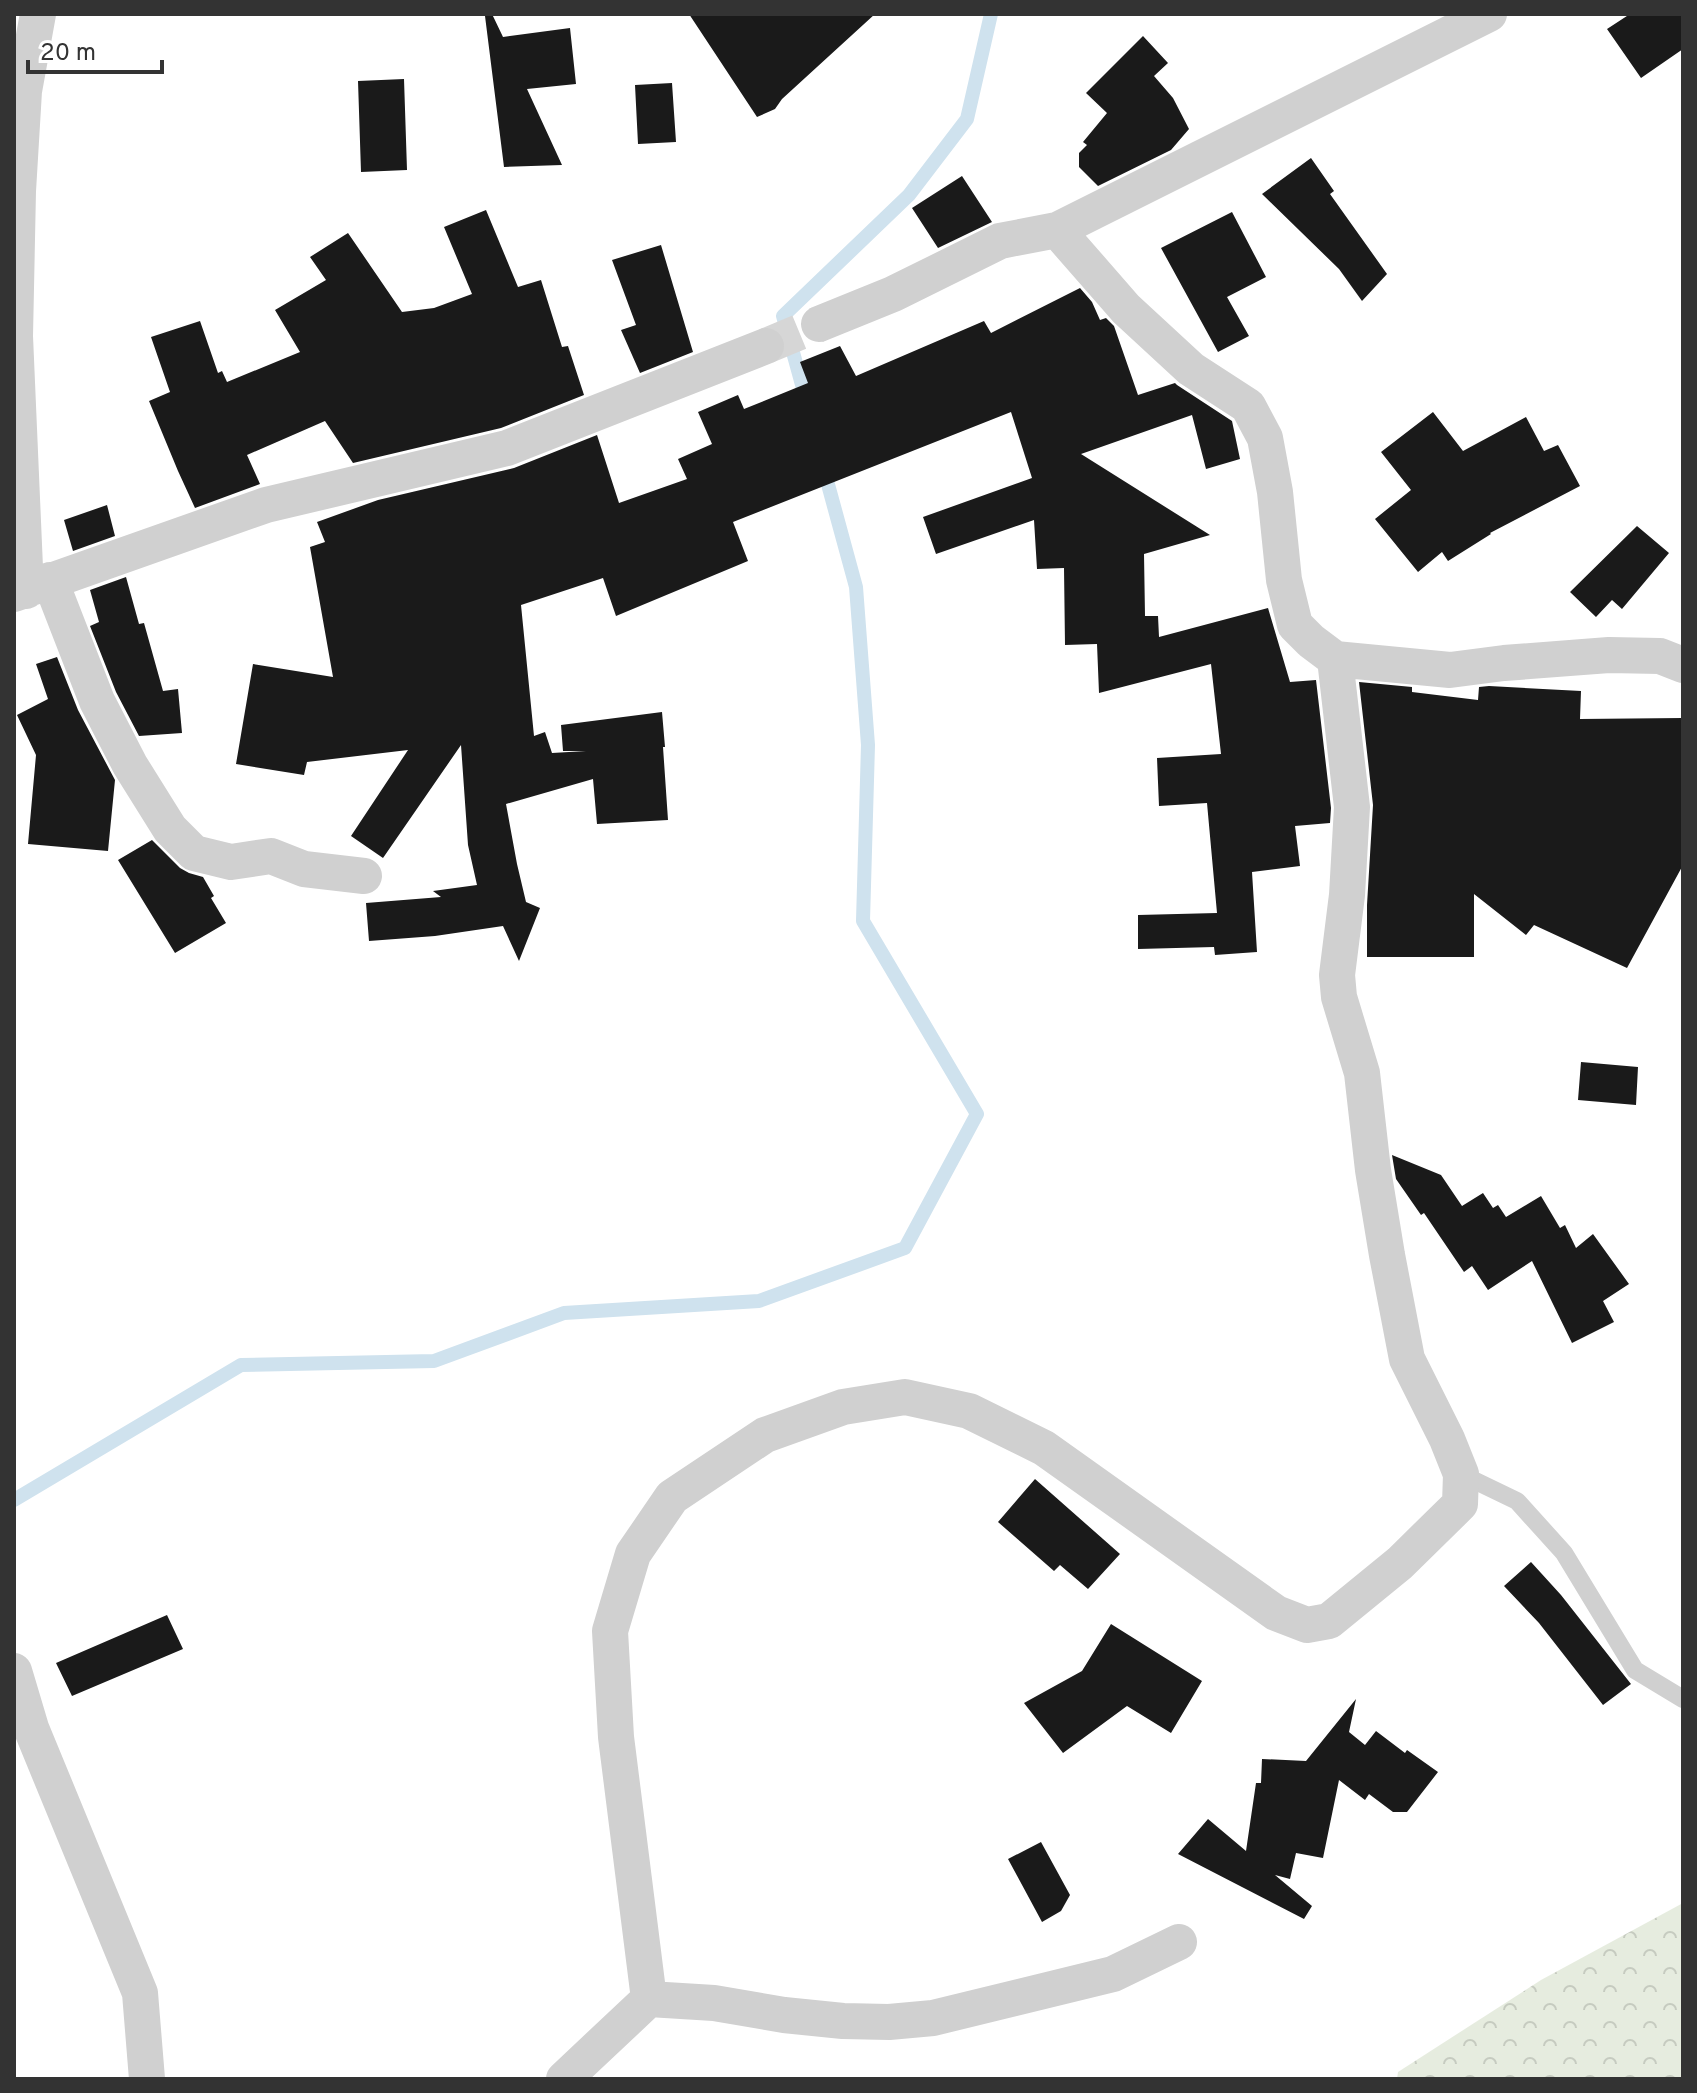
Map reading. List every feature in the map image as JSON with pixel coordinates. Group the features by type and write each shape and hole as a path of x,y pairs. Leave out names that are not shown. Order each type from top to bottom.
{"street":[{"path":"38,14 24,91 15,321 30,588 170,829 194,853 231,862 271,856 304,869 364,876"},
{"path":"819,324 893,294 1000,241 1057,230 1489,14"},
{"path":"1057,230 1126,309 1191,369 1248,406 1265,438 1275,492 1284,580 1295,625 1335,659 1450,670 1622,655 1660,656 1683,665"},
{"path":"30,588 266,505 507,448 766,346"},
{"path":"649,1999 616,1737 610,1631 633,1554 672,1497 765,1435 843,1407 905,1397 969,1411 1044,1448 1276,1613 1307,1625 1329,1621 1400,1563 1460,1504 1461,1474 1407,1359 1373,1170 1362,1073 1339,997 1337,975 1347,895 1352,807 1335,659"},
{"path":"14,1671 31,1728 140,1993 147,2079"},
{"path":"564,2079 649,1999 714,2003 843,2021 889,2022 933,2018 1113,1974 1179,1942"}],"lane":[{"path":"1461,1474 1517,1501 1564,1553 1635,1670 1683,1699"}],"green space":[{"path":"1683,1903 1683,2079 1397,2079 1398,2072 1541,1980"}],"building":[{"path":"492,14 503,37 570,28 576,84 527,89 562,165 504,167 485,16"},
{"path":"689,14 875,14 782,99 775,109 757,117"},
{"path":"1630,14 1683,14 1683,49 1641,78 1607,29"},
{"path":"1143,36 1168,63 1154,76 1173,98 1189,129 1171,150 1098,186 1079,167 1079,153 1087,145 1083,142 1107,113 1086,93"},
{"path":"404,79 407,170 361,172 358,81"},
{"path":"672,83 676,142 638,144 635,85"},
{"path":"1311,158 1334,191 1330,194 1387,274 1362,301 1339,269 1262,194"},
{"path":"962,176 992,222 938,248 912,208"},
{"path":"486,210 518,287 541,280 562,347 568,346 584,395 501,428 353,463 325,421 247,455 260,484 195,508 149,401 170,392 151,337 200,321 218,373 222,371 227,382 300,352 275,310 326,280 310,257 348,233 402,312 434,308 472,294 444,227"},
{"path":"1232,212 1266,277 1227,297 1249,336 1218,352 1161,248"},
{"path":"661,245 693,352 640,373 621,330 636,325 612,260"},
{"path":"1080,288 1092,302 1100,320 1106,318 1114,326 1138,395 1175,383 1232,421 1240,459 1206,469 1192,415 1081,454 1210,535 1144,554 1145,616 1158,616 1159,637 1268,608 1290,682 1316,680 1331,808 1330,823 1295,826 1300,866 1252,872 1257,952 1215,955 1214,947 1138,949 1138,915 1217,913 1207,803 1159,806 1157,758 1221,754 1211,664 1099,693 1097,644 1065,645 1064,568 1037,569 1034,520 936,554 923,517 1032,478 1011,412 733,522 748,561 616,616 603,578 521,605 534,736 545,732 552,753 586,751 563,751 561,725 662,712 668,820 597,824 593,779 506,804 526,902 540,908 519,961 503,926 369,941 366,903 441,897 433,891 477,885 468,845 461,745 383,858 351,836 408,750 307,762 304,775 236,764 253,664 333,677 310,547 325,542 317,522 378,500 514,468 597,435 619,503 687,479 678,459 712,444 698,412 738,395 744,409 808,383 800,362 840,346 856,376 984,321 991,333"},
{"path":"1433,412 1463,451 1526,417 1544,451 1558,445 1580,486 1490,533 1448,561 1442,552 1418,572 1375,519 1411,490 1381,452"},
{"path":"107,505 115,536 73,551 64,520"},
{"path":"1637,526 1669,553 1622,609 1612,600 1596,617 1570,592"},
{"path":"126,577 139,624 144,623 163,691 178,689 182,733 139,736 116,692 90,626 99,622 90,590"},
{"path":"57,657 78,710 115,780 108,851 28,844 36,755 17,715 48,699 36,664"},
{"path":"1359,682 1412,687 1412,692 1478,700 1479,687 1489,686 1581,691 1580,719 1683,718 1683,865 1627,968 1534,925 1526,935 1474,894 1474,957 1367,957 1373,805"},
{"path":"152,840 180,868 203,877 226,923 175,953 118,860"},
{"path":"1581,1062 1638,1067 1636,1105 1578,1100"},
{"path":"1392,1155 1441,1175 1462,1206 1483,1193 1493,1208 1498,1205 1506,1217 1541,1196 1560,1228 1565,1225 1576,1248 1593,1234 1629,1284 1603,1301 1614,1322 1572,1343 1532,1261 1488,1290 1472,1266 1464,1272 1424,1213 1421,1215 1396,1179"},
{"path":"1035,1479 1120,1554 1088,1589 1060,1565 1054,1571 998,1522"},
{"path":"1531,1562 1631,1684 1603,1705 1539,1623 1504,1586"},
{"path":"167,1615 183,1649 72,1696 56,1663"},
{"path":"1111,1624 1202,1681 1171,1733 1127,1706 1063,1753 1024,1703 1082,1671"},
{"path":"1356,1699 1349,1732 1365,1745 1376,1731 1438,1772 1407,1812 1393,1812 1369,1794 1365,1800 1339,1780 1323,1858 1296,1853 1290,1879 1275,1875 1312,1906 1304,1919 1178,1854 1208,1819 1246,1851 1256,1783 1261,1783 1262,1759 1306,1761"},
{"path":"1041,1842 1070,1895 1061,1911 1042,1922 1008,1859"}],"waterway":[{"path":"807,403 783,316 909,195 967,119 991,14"},
{"path":"14,1500 241,1365 434,1361 564,1313 759,1301 905,1248 977,1114 863,921 868,745 856,587 823,466"}],"tunnel":[{"path":"766,346 819,324"}]}
